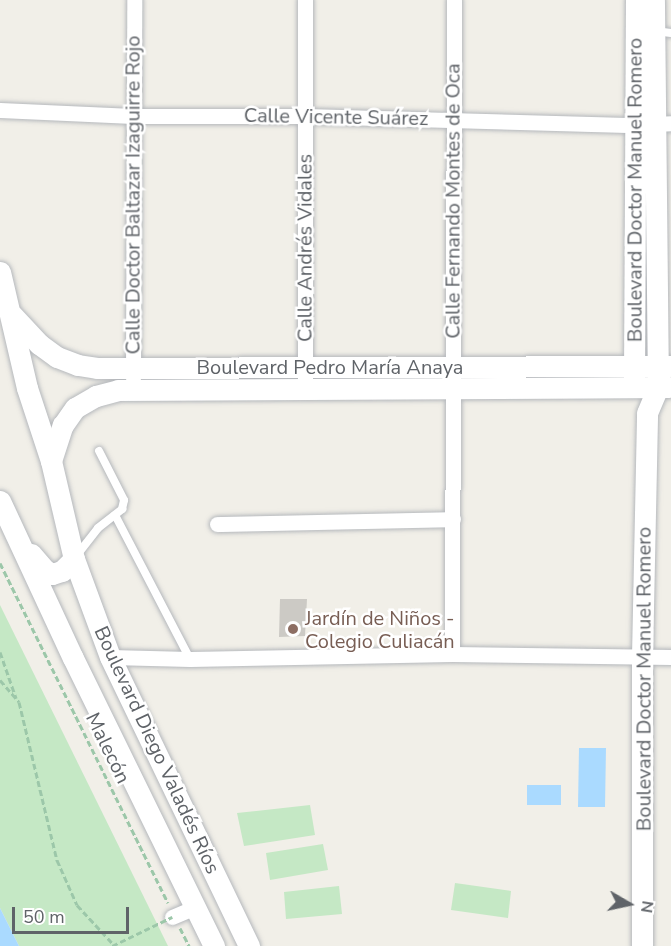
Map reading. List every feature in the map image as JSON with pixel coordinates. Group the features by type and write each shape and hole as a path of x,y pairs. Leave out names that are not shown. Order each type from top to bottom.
{"street":[{"name":"Calle Doctor Baltazar Izaguirre Rojo","path":"133,390 134,0"},
{"name":"Calle Andrés Vidales","path":"304,0 305,378"},
{"name":"Calle Fernando Montes de Oca","path":"452,654 454,0"},
{"name":"Boulevard Doctor Manuel Romero","path":"636,0 654,124 664,376 647,412"},
{"name":"Boulevard Doctor Manuel Romero","path":"642,946 642,656 647,412 634,376 663,32 654,0"},
{"name":"Calle Vicente Suárez","path":"0,110 133,116 453,118 654,124"},
{"name":"Boulevard Diego Valadés Ríos","path":"0,272 27,388 51,461 74,559 110,657 249,946"},
{"name":"Boulevard Pedro María Anaya","path":"9,313 39,344 68,362 97,368 305,378"},
{"name":"Boulevard Pedro María Anaya","path":"51,461 63,425 75,408 106,392 305,378 664,376"},
{"name":"Boulevard Diego Valadés Ríos","path":"0,501 73,658 214,946"},
{"path":"218,524 453,519"},
{"path":"19,540 48,572 59,573 74,559"},
{"path":"110,657 452,654 671,657"},
{"path":"174,917 195,907"}],"lane":[{"path":"74,559 98,528 122,508 123,493 99,451"},
{"path":"115,514 190,658"}],"path":[{"name":"Malecón","path":"0,563 189,946"},
{"path":"0,652 17,700 48,812 57,860 77,905 114,946 174,917"},
{"path":"0,680 17,700"}],"green space":[{"path":"0,605 168,946 19,946 0,908"},
{"path":"310,805 315,835 244,846 237,813"},
{"path":"323,844 328,870 270,880 266,853"},
{"path":"455,883 511,891 508,918 451,910"},
{"path":"339,886 342,914 286,919 284,892"}],"water":[{"path":"579,748 606,748 605,807 578,807"},
{"path":"527,785 561,785 561,805 527,805"},
{"path":"0,908 19,946 0,946"}],"building":[{"path":"280,599 307,599 305,636 279,637"}],"place":[{"name":"Jardín de Niños - Colegio Culiacán","path":"293,629"}]}
